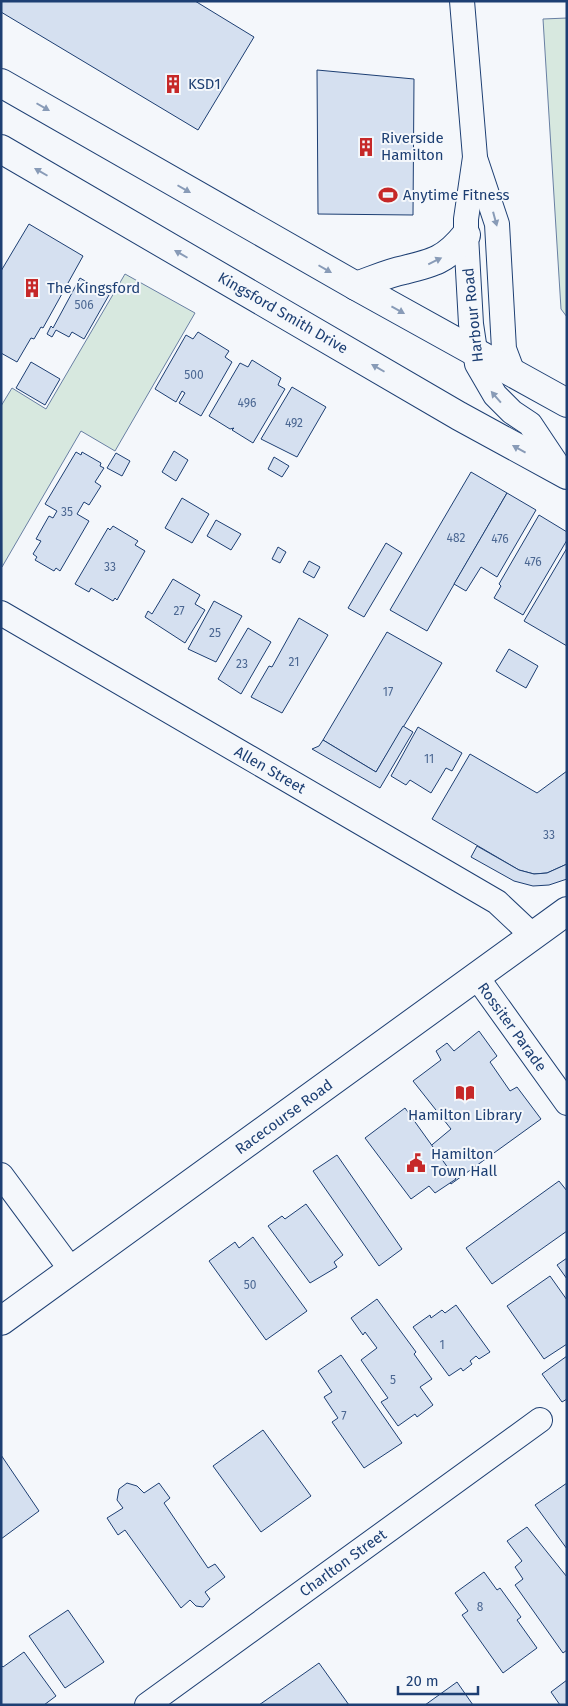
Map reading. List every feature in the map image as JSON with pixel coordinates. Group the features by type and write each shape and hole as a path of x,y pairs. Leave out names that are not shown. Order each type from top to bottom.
{"main road":[{"path":"1,83 356,286 567,403"},
{"name":"Kingsford Smith Drive","path":"1,149 459,416 564,474"},
{"path":"356,286 404,269 419,268 437,261 452,250 466,235"},
{"name":"Racecourse Road","path":"1,1322 567,910"}],"street":[{"name":"Harbour Road","path":"462,1 475,156 466,219 474,352 477,364 490,389 506,407 530,424 564,474"},
{"name":"Harbour Road","path":"475,156 497,224 504,349 513,373"},
{"name":"Allen Street","path":"1,614 497,902 506,908 532,935"},
{"name":"Rossiter Parade","path":"476,976 567,1103"},
{"path":"1,1175 72,1271"},
{"name":"Charlton Street","path":"147,1705 540,1420"}],"shaded area":[{"path":"567,18 567,317 561,309 543,19"},
{"path":"125,274 195,313 115,451 81,431 2,567 1,406 12,388 46,409"}],"building":[{"name":"KSD1","path":"1,1 195,1 254,37 198,130 1,12"},
{"name":"Riverside Hamilton","path":"317,70 414,79 413,215 318,214"},
{"name":"The Kingsford","path":"29,224 83,256 43,328 41,327 34,339 31,338 17,362 1,353 1,271"},
{"path":"80,278 109,295 84,339 72,332 69,337 56,330 52,337 47,334 51,326 53,328"},
{"path":"198,332 229,351 225,357 232,362 201,416 179,403 185,393 182,391 176,402 155,389 186,335 193,339"},
{"path":"252,360 281,378 278,385 285,389 253,443 232,430 234,428 230,429 209,416 240,363 248,367"},
{"path":"31,362 60,379 45,405 16,388"},
{"path":"292,387 326,407 297,457 261,439"},
{"path":"174,451 188,460 176,481 162,472"},
{"path":"76,452 81,455 82,452 101,463 100,466 104,468 95,482 101,486 89,505 84,502 77,514 89,521 60,571 56,568 54,571 35,560 37,557 33,554 41,541 36,539 49,516 53,518 57,511 45,504"},
{"path":"116,453 130,461 122,476 107,468"},
{"path":"274,457 289,466 282,477 268,469"},
{"path":"471,472 507,493 427,631 390,610"},
{"path":"507,493 536,510 497,577 481,567 466,591 454,584"},
{"path":"182,498 209,514 192,543 165,528"},
{"path":"539,515 567,532 567,540 523,615 494,598 501,586 499,584"},
{"path":"216,520 241,534 231,550 207,536"},
{"path":"113,526 138,541 135,545 145,551 117,600 115,598 113,601 91,588 89,592 75,584 108,528 110,530"},
{"path":"386,543 402,553 364,617 348,608"},
{"path":"278,547 286,552 280,563 272,559"},
{"path":"567,548 567,646 524,621"},
{"path":"309,561 320,567 314,578 303,572"},
{"path":"173,579 200,595 195,604 205,610 185,643 145,617 148,611 152,614"},
{"path":"214,601 242,616 216,662 188,649"},
{"path":"299,618 328,635 282,713 251,697 269,666 272,667"},
{"path":"248,628 271,642 241,694 218,679"},
{"path":"387,632 442,663 376,772 323,740"},
{"path":"509,649 538,666 526,688 496,671"},
{"path":"403,726 413,732 380,788 312,749 319,746 323,740 376,772"},
{"path":"418,727 462,753 452,771 446,768 431,793 410,780 406,785 391,776"},
{"path":"470,754 537,793 567,771 567,864 547,873 534,874 519,870 432,819"},
{"path":"477,846 519,870 534,874 547,873 567,864 567,879 549,885 533,886 514,881 471,857"},
{"path":"479,1031 497,1056 490,1062 510,1091 517,1087 541,1119 451,1184 427,1149 451,1129 413,1081 441,1060 436,1051 447,1043 454,1051"},
{"path":"405,1108 456,1179 435,1193 429,1186 411,1199 365,1138"},
{"path":"337,1155 402,1249 379,1266 313,1171"},
{"path":"559,1181 567,1191 567,1231 492,1284 466,1248"},
{"path":"306,1204 343,1255 334,1262 337,1267 310,1283 268,1226 282,1216 285,1219"},
{"path":"253,1237 307,1311 266,1340 209,1261 235,1242 239,1248"},
{"path":"567,1258 567,1279 557,1265"},
{"path":"550,1276 567,1300 567,1344 544,1359 507,1306"},
{"path":"377,1299 416,1352 414,1354 432,1379 420,1387 433,1405 417,1417 415,1414 398,1426 381,1402 388,1398 361,1360 377,1348 365,1332 363,1335 351,1318"},
{"path":"456,1305 490,1352 479,1359 476,1356 470,1361 472,1364 463,1371 461,1368 449,1376 413,1327 430,1315 431,1318 442,1310 445,1313"},
{"path":"341,1355 402,1443 364,1468 332,1422 338,1418 324,1397 332,1392 318,1371"},
{"path":"567,1356 567,1399 562,1402 542,1374"},
{"path":"263,1430 311,1496 261,1532 213,1466"},
{"path":"1,1455 39,1511 1,1539"},
{"path":"127,1483 137,1486 144,1493 159,1483 170,1498 164,1503 208,1568 215,1564 225,1577 205,1592 210,1599 203,1607 196,1606 190,1600 181,1608 125,1530 118,1535 107,1518 123,1508 117,1500 119,1489"},
{"path":"567,1483 567,1549 535,1505"},
{"path":"527,1527 567,1577 567,1650 563,1653 515,1585 523,1579 515,1567 522,1561 507,1541"},
{"path":"484,1572 497,1590 500,1588 521,1617 517,1620 537,1648 503,1673 462,1615 468,1611 455,1593"},
{"path":"68,1610 104,1662 65,1688 29,1636"},
{"path":"24,1652 56,1696 44,1705 1,1705 1,1665 3,1667"},
{"path":"319,1663 349,1705 259,1705"},
{"path":"567,1680 567,1705 560,1705 551,1692"},
{"path":"457,1682 473,1705 425,1705"}],"place":[{"name":"KSD1","path":"173,84"},
{"name":"Riverside Hamilton","path":"366,147"},
{"name":"Anytime Fitness","path":"388,195"},
{"name":"The Kingsford","path":"32,288"},
{"name":"Hamilton Library","path":"465,1093"},
{"name":"Hamilton Town Hall","path":"416,1163"}]}
